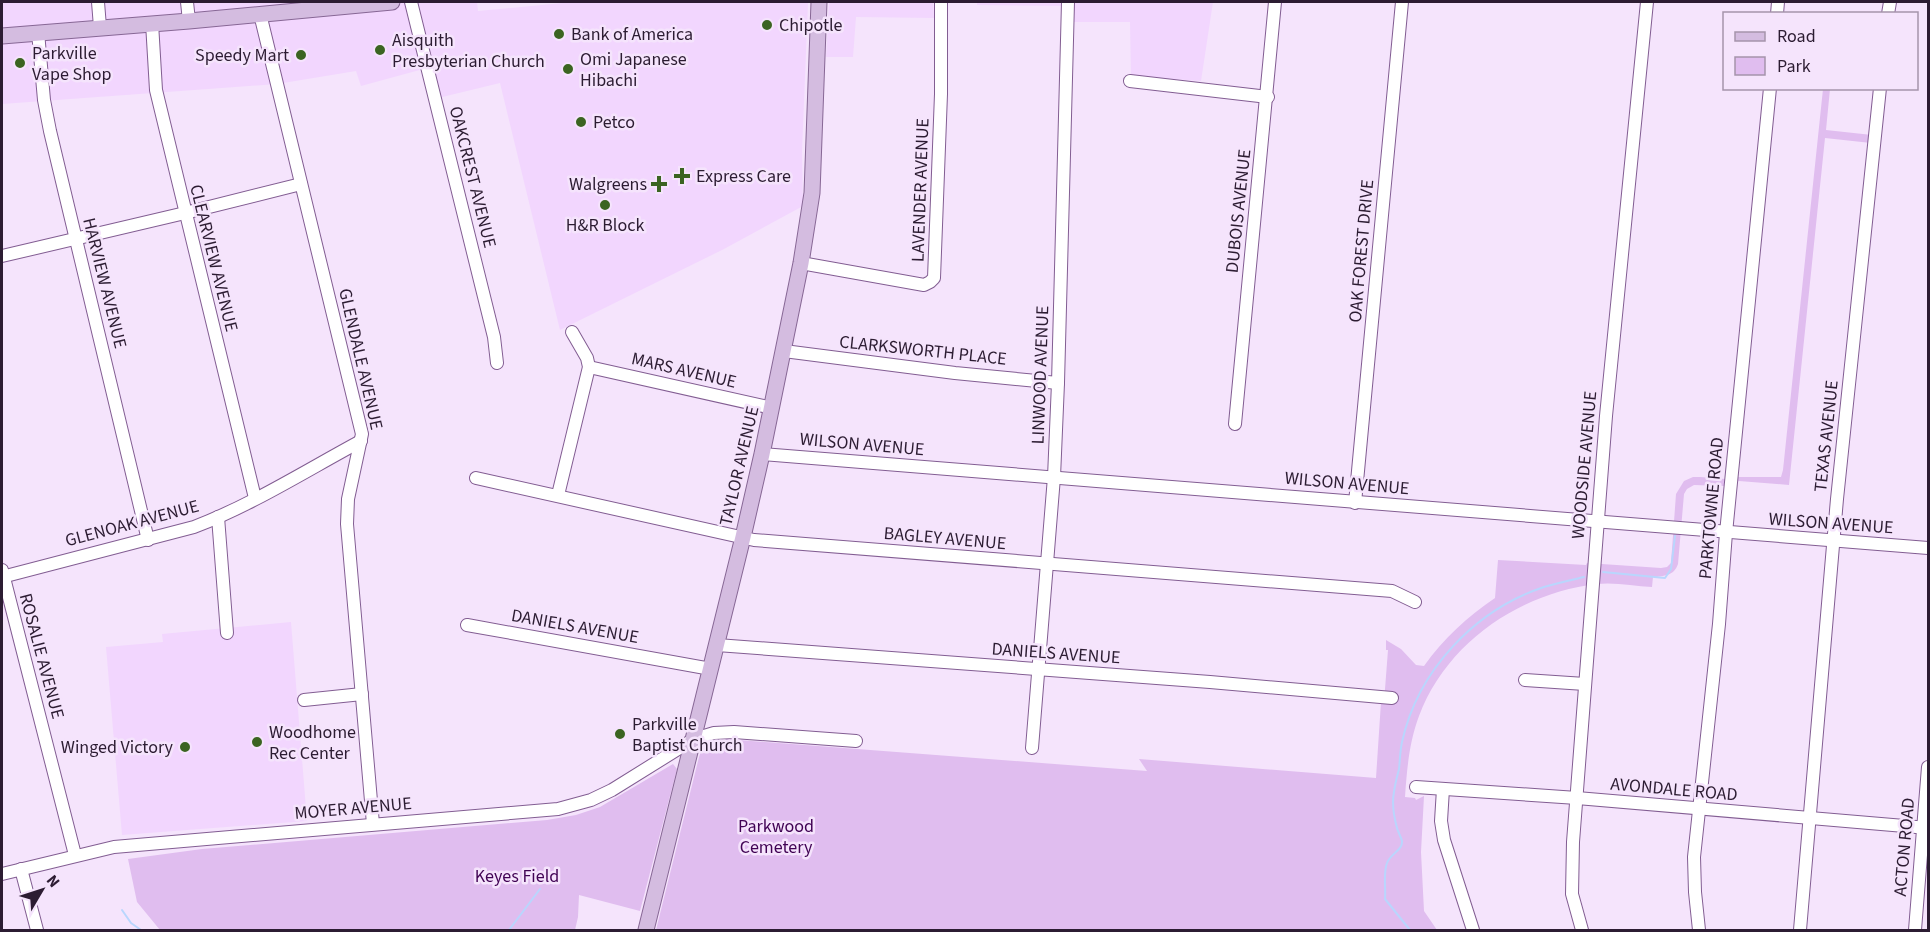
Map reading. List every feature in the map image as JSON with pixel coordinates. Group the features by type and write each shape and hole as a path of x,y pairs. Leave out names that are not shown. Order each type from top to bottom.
{"main road":[{"path":"2,36 260,14 276,7 393,2"},
{"name":"TAYLOR AVENUE","path":"646,930 743,537 801,263 813,182 819,2"}],"street":[{"path":"98,2 100,27"},
{"path":"187,2 189,21"},
{"name":"OAKCREST AVENUE","path":"411,2 491,325 497,363"},
{"name":"LAVENDER AVENUE","path":"801,263 924,285 934,278 941,2"},
{"name":"LINWOOD AVENUE","path":"1032,748 1054,477 1068,2"},
{"name":"DUBOIS AVENUE","path":"1235,424 1268,97 1275,2"},
{"name":"OAK FOREST DRIVE","path":"1355,503 1402,2"},
{"name":"WOODSIDE AVENUE","path":"1582,930 1572,888 1573,842 1597,522 1647,2"},
{"name":"GLENDALE AVENUE","path":"260,14 362,434 348,499 346,524 373,824"},
{"name":"CLEARVIEW AVENUE","path":"152,24 156,90 255,498"},
{"name":"HARVIEW AVENUE","path":"38,32 45,110 148,540"},
{"path":"1130,81 1268,97"},
{"name":"PARKTOWNE ROAD","path":"1699,930 1694,867 1770,90"},
{"name":"TEXAS AVENUE","path":"1800,930 1834,541 1880,90"},
{"path":"2,256 301,184"},
{"path":"558,495 589,367 587,358 572,332"},
{"name":"CLARKSWORTH PLACE","path":"784,351 955,374 1058,382"},
{"name":"MARS AVENUE","path":"589,367 772,408"},
{"name":"GLENOAK AVENUE","path":"2,574 194,527 218,517 362,441"},
{"name":"WILSON AVENUE","path":"762,454 1929,548"},
{"name":"BAGLEY AVENUE","path":"476,478 754,540 1392,591 1415,602"},
{"path":"218,517 227,633"},
{"name":"ROSALIE AVENUE","path":"2,574 75,855"},
{"name":"DANIELS AVENUE","path":"467,625 711,669"},
{"name":"DANIELS AVENUE","path":"717,645 1392,698"},
{"path":"1525,680 1585,684"},
{"path":"304,700 362,694"},
{"name":"MOYER AVENUE","path":"2,874 75,855 134,844 569,807 612,790 694,740 714,734 734,732 856,741"},
{"name":"ACTON ROAD","path":"1915,930 1926,828 1929,767"},
{"name":"AVONDALE ROAD","path":"1416,787 1577,798 1926,828"},
{"path":"1443,789 1441,821 1444,840 1473,930"},
{"path":"21,869 37,930"}],"shaded area":[{"path":"2,2 477,2 478,11 573,2 808,2 802,151 803,206 724,249 560,330 500,83 434,99 427,68 361,86 356,71 277,84 2,104"},
{"path":"829,2 933,2 934,18 856,17 853,57 826,57"},
{"path":"977,2 1213,2 1201,81 1131,76 1130,22 1074,22 1073,6 977,5"},
{"path":"291,622 307,821 122,835 106,647 163,642 162,634"}],"green space":[{"name":"Parkwood Cemetery","path":"1823,90 1830,90 1826,130 1872,135 1871,143 1825,138 1789,485 1739,481 1724,486 1694,485 1684,494 1678,564 1671,573 1653,577 1652,587 1597,584 1568,589 1541,598 1514,610 1490,626 1467,644 1448,665 1432,689 1419,716 1409,756 1405,797 1416,800 1424,796 1421,852 1424,911 1437,930 656,930 701,751 725,739 1147,771 1139,759 1376,778 1381,702 1384,702 1388,650 1386,650 1386,640 1401,649 1416,665 1424,666 1457,629 1495,598 1498,560 1667,567 1671,563 1676,494 1684,481 1693,477 1725,479 1781,477"},
{"name":"Keyes Field","path":"673,764 677,769 640,911 579,895 575,930 160,930 137,902 128,859 202,849 547,820 576,815 600,807"}],"waterway":[{"path":"1603,572 1665,578 1671,569 1675,536"},
{"path":"1410,930 1385,899 1385,876 1389,860 1402,844 1397,830 1393,796 1402,742 1421,691 1453,646 1495,611 1519,597 1544,587 1584,577"},
{"path":"509,930 540,889"},
{"path":"122,910 131,923 141,930"}],"place":[{"name":"Chipotle","path":"767,25"},
{"name":"Bank of America","path":"559,34"},
{"name":"Aisquith Presbyterian Church","path":"380,50"},
{"name":"Speedy Mart","path":"301,55"},
{"name":"Parkville Vape Shop","path":"20,63"},
{"name":"Omi Japanese Hibachi","path":"568,69"},
{"name":"Petco","path":"581,122"},
{"name":"Express Care","path":"682,176"},
{"name":"Walgreens","path":"659,184"},
{"name":"H&R Block","path":"605,205"},
{"name":"Parkville Baptist Church","path":"620,734"},
{"name":"Woodhome Rec Center","path":"257,742"},
{"name":"Winged Victory","path":"185,747"}]}
